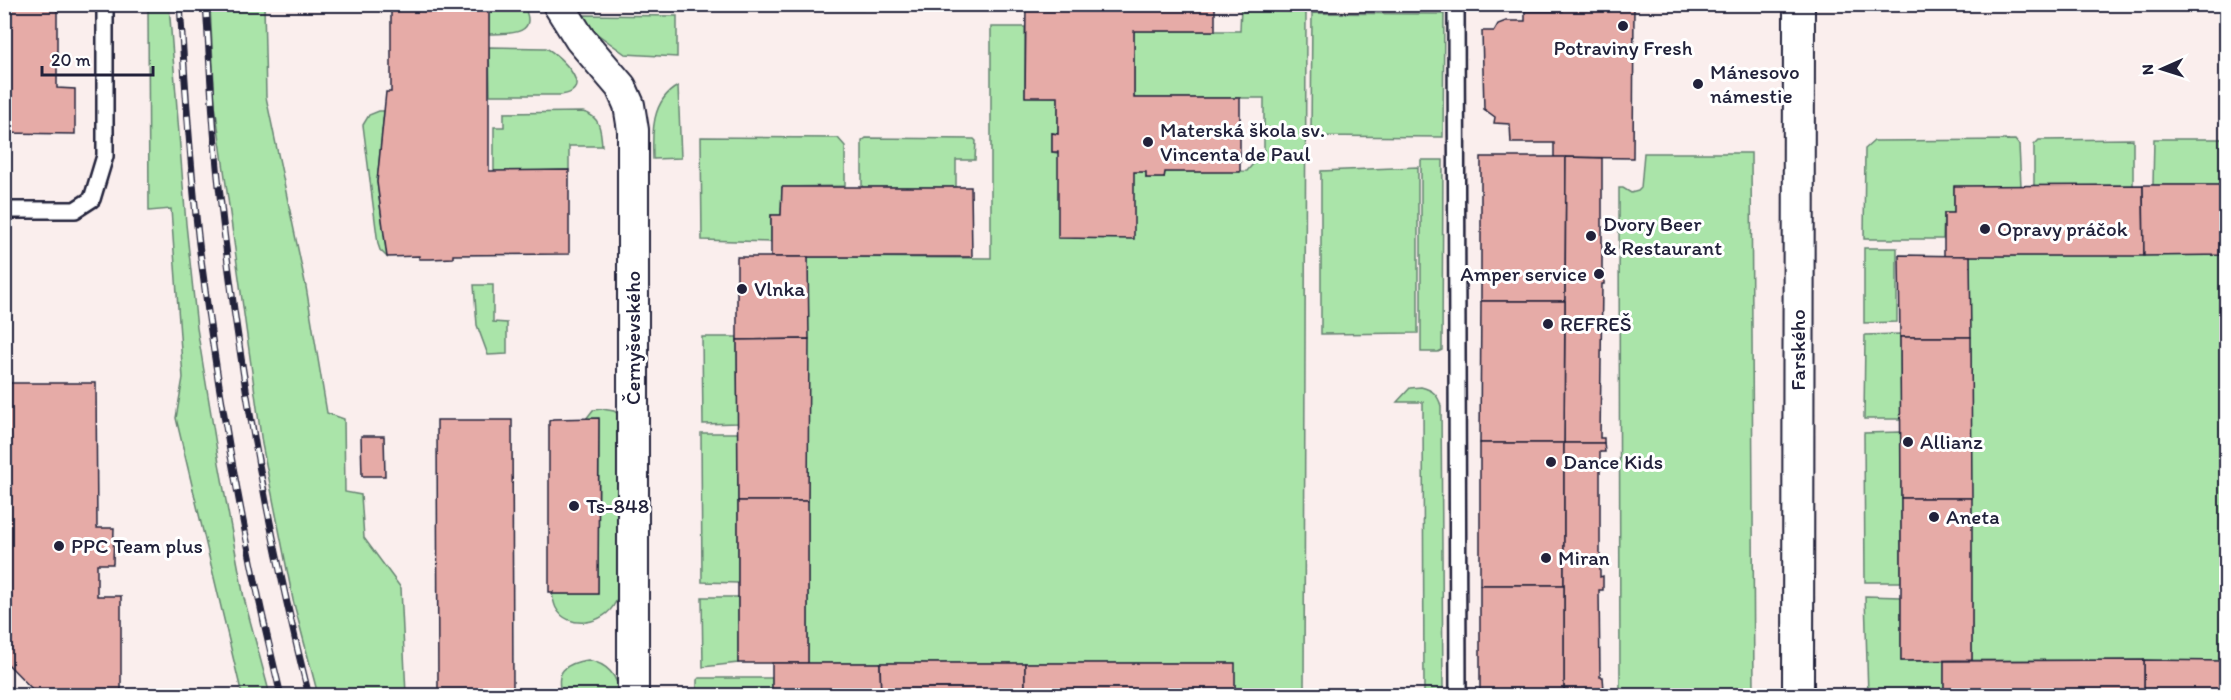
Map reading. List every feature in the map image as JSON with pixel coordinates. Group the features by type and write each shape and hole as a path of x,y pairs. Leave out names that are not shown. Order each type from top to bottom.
{"street":[{"name":"Černyševského","path":"558,4 580,39 621,87 629,105 633,130 633,696"},
{"name":"Farského","path":"1798,4 1798,696"}],"lane":[{"path":"4,210 75,210 92,199 105,156 105,4"},
{"path":"1456,4 1458,696"}],"green space":[{"path":"863,4 863,10 692,8 692,5"},
{"path":"2226,4 2226,7 2067,7 2065,5"},
{"path":"148,5 169,5 186,224 197,328 244,598 270,695 242,695 176,418 183,378 171,209 149,211"},
{"path":"210,5 264,5 266,97 306,287 327,413 344,419 345,492 361,495 364,538 401,588 406,695 318,695 293,600 262,444 215,105"},
{"path":"489,5 523,5 528,22 520,31 489,34"},
{"path":"879,5 974,5 974,11 879,11"},
{"path":"1241,5 1306,5 1304,695 1235,695 1234,663 808,663 808,257 991,258 991,27 1025,27 1025,96 1058,97 1058,134 1052,133 1052,152 1134,172 1146,172 1146,178 1164,178 1165,172 1247,171 1264,151 1264,98 1134,98 1134,31 1240,31"},
{"path":"1312,13 1444,14 1443,137 1311,136"},
{"path":"581,15 677,16 677,57 625,54 589,28"},
{"path":"489,47 546,48 567,65 576,80 576,87 571,92 561,95 490,95"},
{"path":"678,86 681,158 653,159 653,129 658,109 669,92"},
{"path":"384,111 377,182 387,257 378,244 363,125 369,115"},
{"path":"583,112 593,117 599,125 602,146 569,146 569,170 494,172 494,127 504,127 504,113"},
{"path":"701,137 838,138 845,146 845,186 782,187 781,215 771,215 771,242 702,240"},
{"path":"866,138 974,139 976,141 975,160 956,160 956,187 862,187 862,141"},
{"path":"2133,139 2133,186 2034,186 2034,145 2039,140"},
{"path":"2154,139 2226,139 2226,185 2153,185"},
{"path":"2015,140 2019,145 2021,186 1954,187 1954,213 1944,213 1943,239 1864,239 1865,149 1874,141"},
{"path":"1644,153 1751,153 1754,695 1620,695 1619,188 1631,193 1641,188"},
{"path":"1421,160 1443,160 1442,350 1438,352 1421,352"},
{"path":"1418,167 1418,333 1321,334 1321,171"},
{"path":"1864,248 1897,248 1897,322 1864,323"},
{"path":"2226,255 2226,661 1972,660 1970,256"},
{"path":"474,285 493,285 493,322 507,323 507,354 488,355 477,325"},
{"path":"1900,334 1901,419 1864,419 1865,335"},
{"path":"702,337 737,337 738,423 703,424"},
{"path":"1421,387 1434,394 1441,406 1443,695 1424,695 1423,402 1397,402 1410,388"},
{"path":"593,410 614,411 619,415 620,590 616,601 603,616 595,620 577,622 562,615 556,608 552,594 598,594 599,419 586,419"},
{"path":"1901,432 1901,582 1865,582 1864,433"},
{"path":"701,433 738,433 738,583 702,582"},
{"path":"1865,596 1901,597 1901,661 1944,661 1944,695 1868,695"},
{"path":"702,597 738,597 738,663 703,667"},
{"path":"588,660 601,664 611,672 617,682 619,695 562,695 559,680 563,670 580,661"},
{"path":"699,678 772,678 772,695 697,695"}],"building":[{"path":"4,4 57,4 57,88 75,89 75,134 4,133"},
{"path":"391,4 489,4 489,171 569,170 569,254 453,255 453,258 431,259 419,259 419,256 387,257 377,182 386,92 391,92"},
{"path":"1026,4 1215,4 1215,31 1134,31 1134,98 1240,98 1240,172 1165,172 1164,178 1146,178 1146,172 1134,172 1134,239 1058,238 1058,152 1052,152 1052,133 1058,134 1058,97 1025,97"},
{"path":"1564,4 1634,4 1633,158 1554,157 1554,143 1511,143 1510,124 1494,123 1495,117 1484,109 1482,31 1494,31 1498,24 1506,21 1525,21 1525,11 1563,11"},
{"path":"1481,157 1566,157 1565,301 1481,301"},
{"path":"1566,157 1602,158 1604,284 1602,284 1600,438 1604,438 1604,443 1564,443"},
{"path":"2143,185 2144,256 1944,256 1944,213 1954,213 1954,186"},
{"path":"2143,185 2226,185 2226,255 2144,256"},
{"path":"782,187 971,187 972,257 771,257 771,215 781,215"},
{"path":"1899,255 1970,256 1971,337 1900,337"},
{"path":"737,257 808,257 809,339 737,340"},
{"path":"1481,301 1565,301 1564,443 1480,443"},
{"path":"1900,337 1971,337 1972,498 1901,498"},
{"path":"809,339 808,501 738,501 737,340"},
{"name":"PPC Team plus","path":"4,383 96,383 97,528 114,528 113,564 97,564 97,596 121,596 121,696 39,696 4,660"},
{"name":"Ts-848","path":"599,418 598,594 552,594 553,592 549,592 549,421"},
{"path":"437,420 512,420 513,690 438,691"},
{"path":"361,436 384,436 385,476 362,476"},
{"path":"1480,443 1564,443 1564,585 1480,585"},
{"path":"1564,443 1604,443 1605,452 1600,452 1600,577 1603,576 1603,590 1599,590 1600,677 1603,677 1604,690 1600,690 1600,696 1564,696"},
{"path":"1901,498 1972,498 1972,660 1901,661"},
{"path":"738,501 808,501 808,663 738,663"},
{"path":"1480,585 1564,585 1564,696 1480,696"},
{"path":"2144,660 2226,661 2226,696 2144,696"},
{"path":"2144,660 2144,696 1944,696 1944,661"},
{"path":"772,663 880,663 881,696 772,696"},
{"path":"880,663 1025,663 1025,696 881,696"},
{"path":"1025,663 1235,663 1235,696 1025,696"}],"railway":[{"path":"180,4 196,214 215,358 244,528 281,696"},
{"path":"206,4 218,177 243,373 279,567 309,696"}],"place":[{"name":"Potraviny Fresh","path":"1623,26"},
{"name":"Mánesovo námestie","path":"1698,84"},
{"name":"Materská škola sv. Vincenta de Paul","path":"1148,142"},
{"name":"Opravy práčok","path":"1985,229"},
{"name":"Dvory Beer & Restaurant","path":"1591,236"},
{"name":"Amper service","path":"1599,274"},
{"name":"Vlnka","path":"742,289"},
{"name":"REFREŠ","path":"1548,324"},
{"name":"Allianz","path":"1908,442"},
{"name":"Dance Kids","path":"1551,462"},
{"name":"Ts-848","path":"574,506"},
{"name":"Aneta","path":"1934,517"},
{"name":"PPC Team plus","path":"59,546"},
{"name":"Miran","path":"1546,558"}]}
